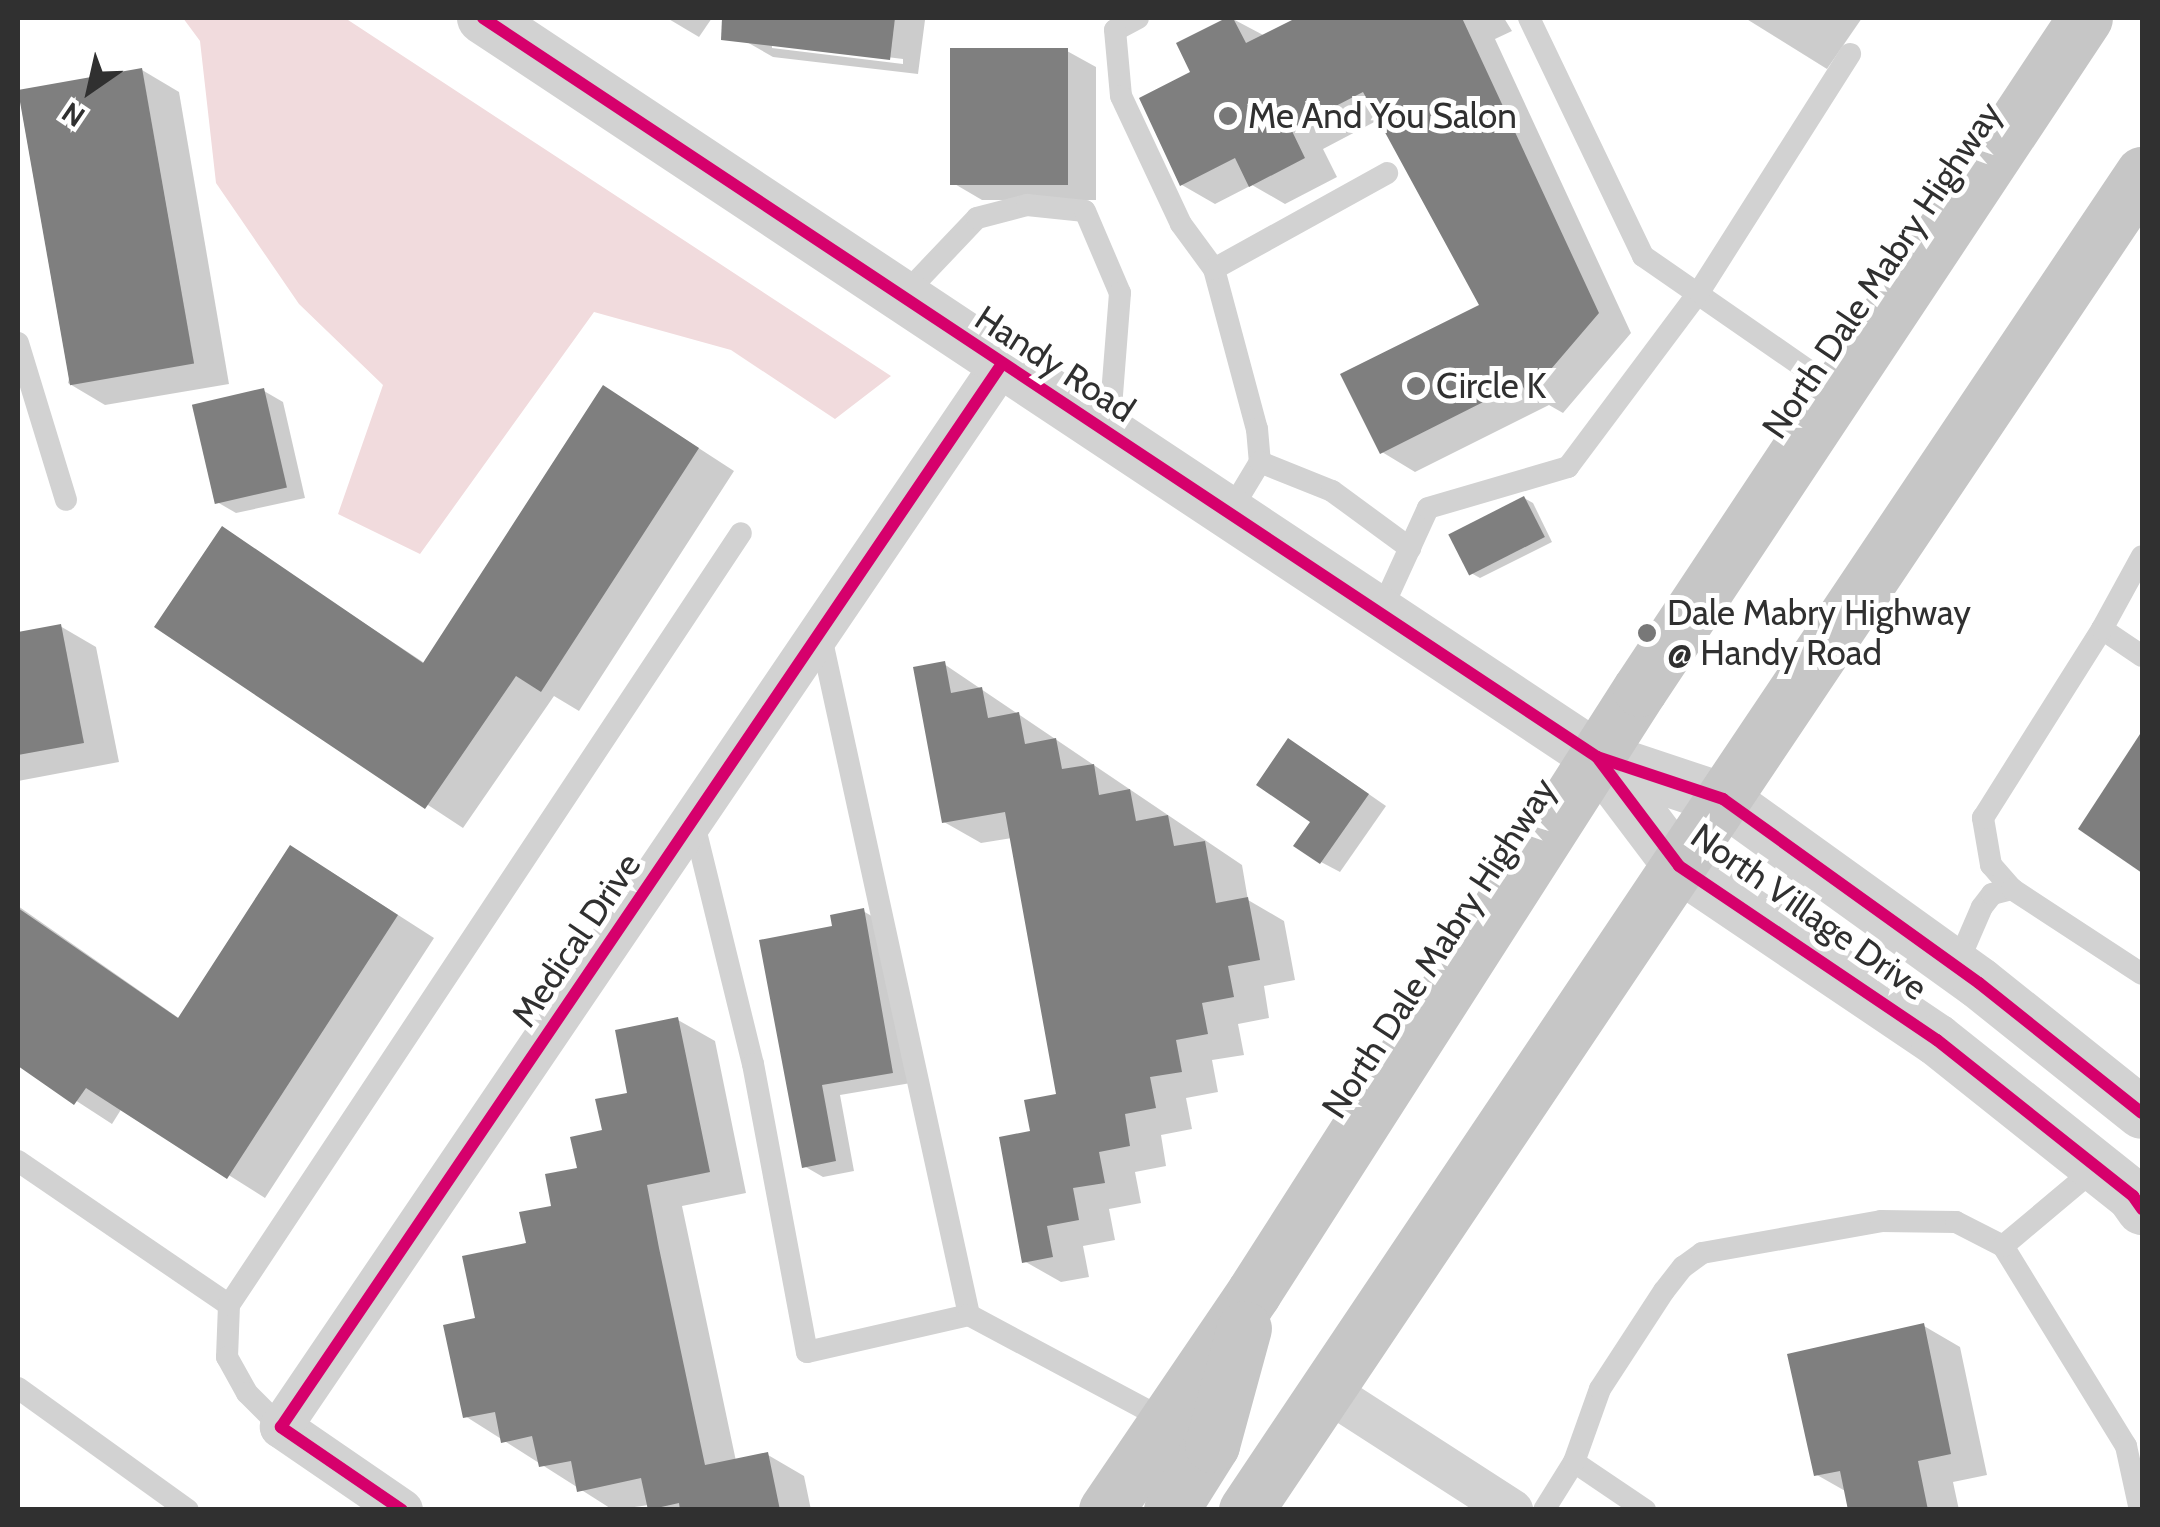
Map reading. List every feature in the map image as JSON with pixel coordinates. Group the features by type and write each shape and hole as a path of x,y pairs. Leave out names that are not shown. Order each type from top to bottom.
{"main road":[{"name":"North Dale Mabry Highway","path":"1106,1510 1164,1419 1254,1292 1597,757 2085,18"},
{"path":"1246,1510 1324,1388 2142,174"},
{"path":"1171,1510 1212,1445 1254,1292"}],"street":[{"name":"Handy Road","path":"484,18 1597,757"},
{"name":"Medical Drive","path":"281,1427 1002,365"},
{"name":"North Village Drive","path":"1597,757 1723,798 1956,967 2142,1112"},
{"name":"North Village Drive","path":"1597,757 1679,866 1937,1040 2142,1208"},
{"path":"2097,1168 2142,1128"},
{"path":"1324,1388 1512,1510"},
{"path":"281,1427 402,1510"}],"lane":[{"path":"1138,18 1115,30 1121,96 1181,224 1214,269 1256,429 1260,462 1228,514"},
{"path":"1529,18 1643,256 1838,391"},
{"path":"1379,614 1428,508 1568,466 1699,292 1850,54"},
{"path":"1214,269 1387,173"},
{"path":"901,298 977,218 1028,205 1085,211 1120,293 1109,436"},
{"path":"18,343 66,500"},
{"path":"1260,462 1332,491 1410,548"},
{"path":"281,1427 247,1393 227,1357 229,1305 742,533"},
{"path":"2142,556 2102,630 1983,818 1991,866 2012,889 2142,974"},
{"path":"2102,630 2142,656"},
{"path":"820,632 969,1315"},
{"path":"693,820 753,1064 806,1352 969,1315 1164,1419"},
{"path":"1956,967 1982,907 1992,894 2012,889"},
{"path":"18,1161 229,1305"},
{"path":"2003,1246 2097,1168"},
{"path":"1544,1510 1574,1462 1600,1389 1683,1267 1702,1253 1881,1221 1956,1222 2003,1246 2126,1446 2140,1510"},
{"path":"18,1388 188,1510"},
{"path":"1574,1462 1644,1510"}],"shaded area":[{"path":"183,18 345,18 891,376 835,419 731,350 594,312 420,554 338,514 383,385 299,304 216,183 200,41"}],"building":[{"path":"722,18 895,18 890,60 721,40"},
{"path":"1233,18 1246,43 1296,18 1462,18 1599,313 1528,396 1521,383 1380,454 1340,374 1479,305 1363,92 1291,129 1305,158 1249,187 1235,158 1180,186 1139,98 1190,72 1176,43"},
{"path":"950,48 1068,48 1068,185 950,185"},
{"path":"142,68 194,363 70,385 18,90"},
{"path":"603,385 699,448 541,692 516,676 425,809 154,627 222,526 423,663"},
{"path":"264,388 287,487 215,504 192,405"},
{"path":"1524,496 1545,537 1469,576 1448,535"},
{"path":"61,624 84,743 18,755 18,632"},
{"path":"945,661 951,693 982,687 988,718 1019,712 1025,744 1056,738 1062,769 1094,764 1099,795 1130,789 1136,821 1168,815 1174,846 1205,841 1216,903 1248,897 1260,960 1228,966 1234,997 1202,1003 1208,1034 1176,1040 1182,1072 1150,1077 1156,1108 1125,1114 1130,1146 1099,1152 1105,1183 1073,1188 1079,1220 1047,1226 1053,1257 1022,1263 999,1137 1030,1131 1024,1100 1056,1094 1005,812 942,823 913,667"},
{"path":"2142,731 2142,873 2078,829"},
{"path":"1288,738 1369,794 1320,864 1293,846 1310,822 1256,785"},
{"path":"290,845 398,915 227,1179 86,1088 74,1105 18,1066 18,908 178,1018"},
{"path":"864,908 893,1073 822,1085 836,1161 802,1168 759,940 832,926 830,915"},
{"path":"678,1017 710,1172 647,1185 659,1248 705,1465 768,1452 780,1510 680,1510 679,1503 648,1510 641,1478 577,1492 571,1461 539,1467 532,1436 501,1443 495,1412 463,1418 443,1325 475,1318 462,1256 526,1243 519,1212 551,1206 545,1174 577,1168 570,1137 602,1130 595,1099 627,1093 615,1030"},
{"path":"1924,1323 1951,1454 1918,1461 1928,1510 1848,1510 1840,1471 1814,1476 1787,1354"}],"cycle path":[{"path":"483,18 1597,757 1723,799 1979,983 2142,1113"},
{"path":"402,1510 281,1427 1001,365"},
{"path":"1597,757 1679,866 1937,1040 2133,1196 2142,1209"}],"place":[{"name":"Me And You Salon","path":"1228,116"},
{"name":"Circle K","path":"1416,386"},
{"name":"Dale Mabry Highway @ Handy Road","path":"1647,633"}]}
